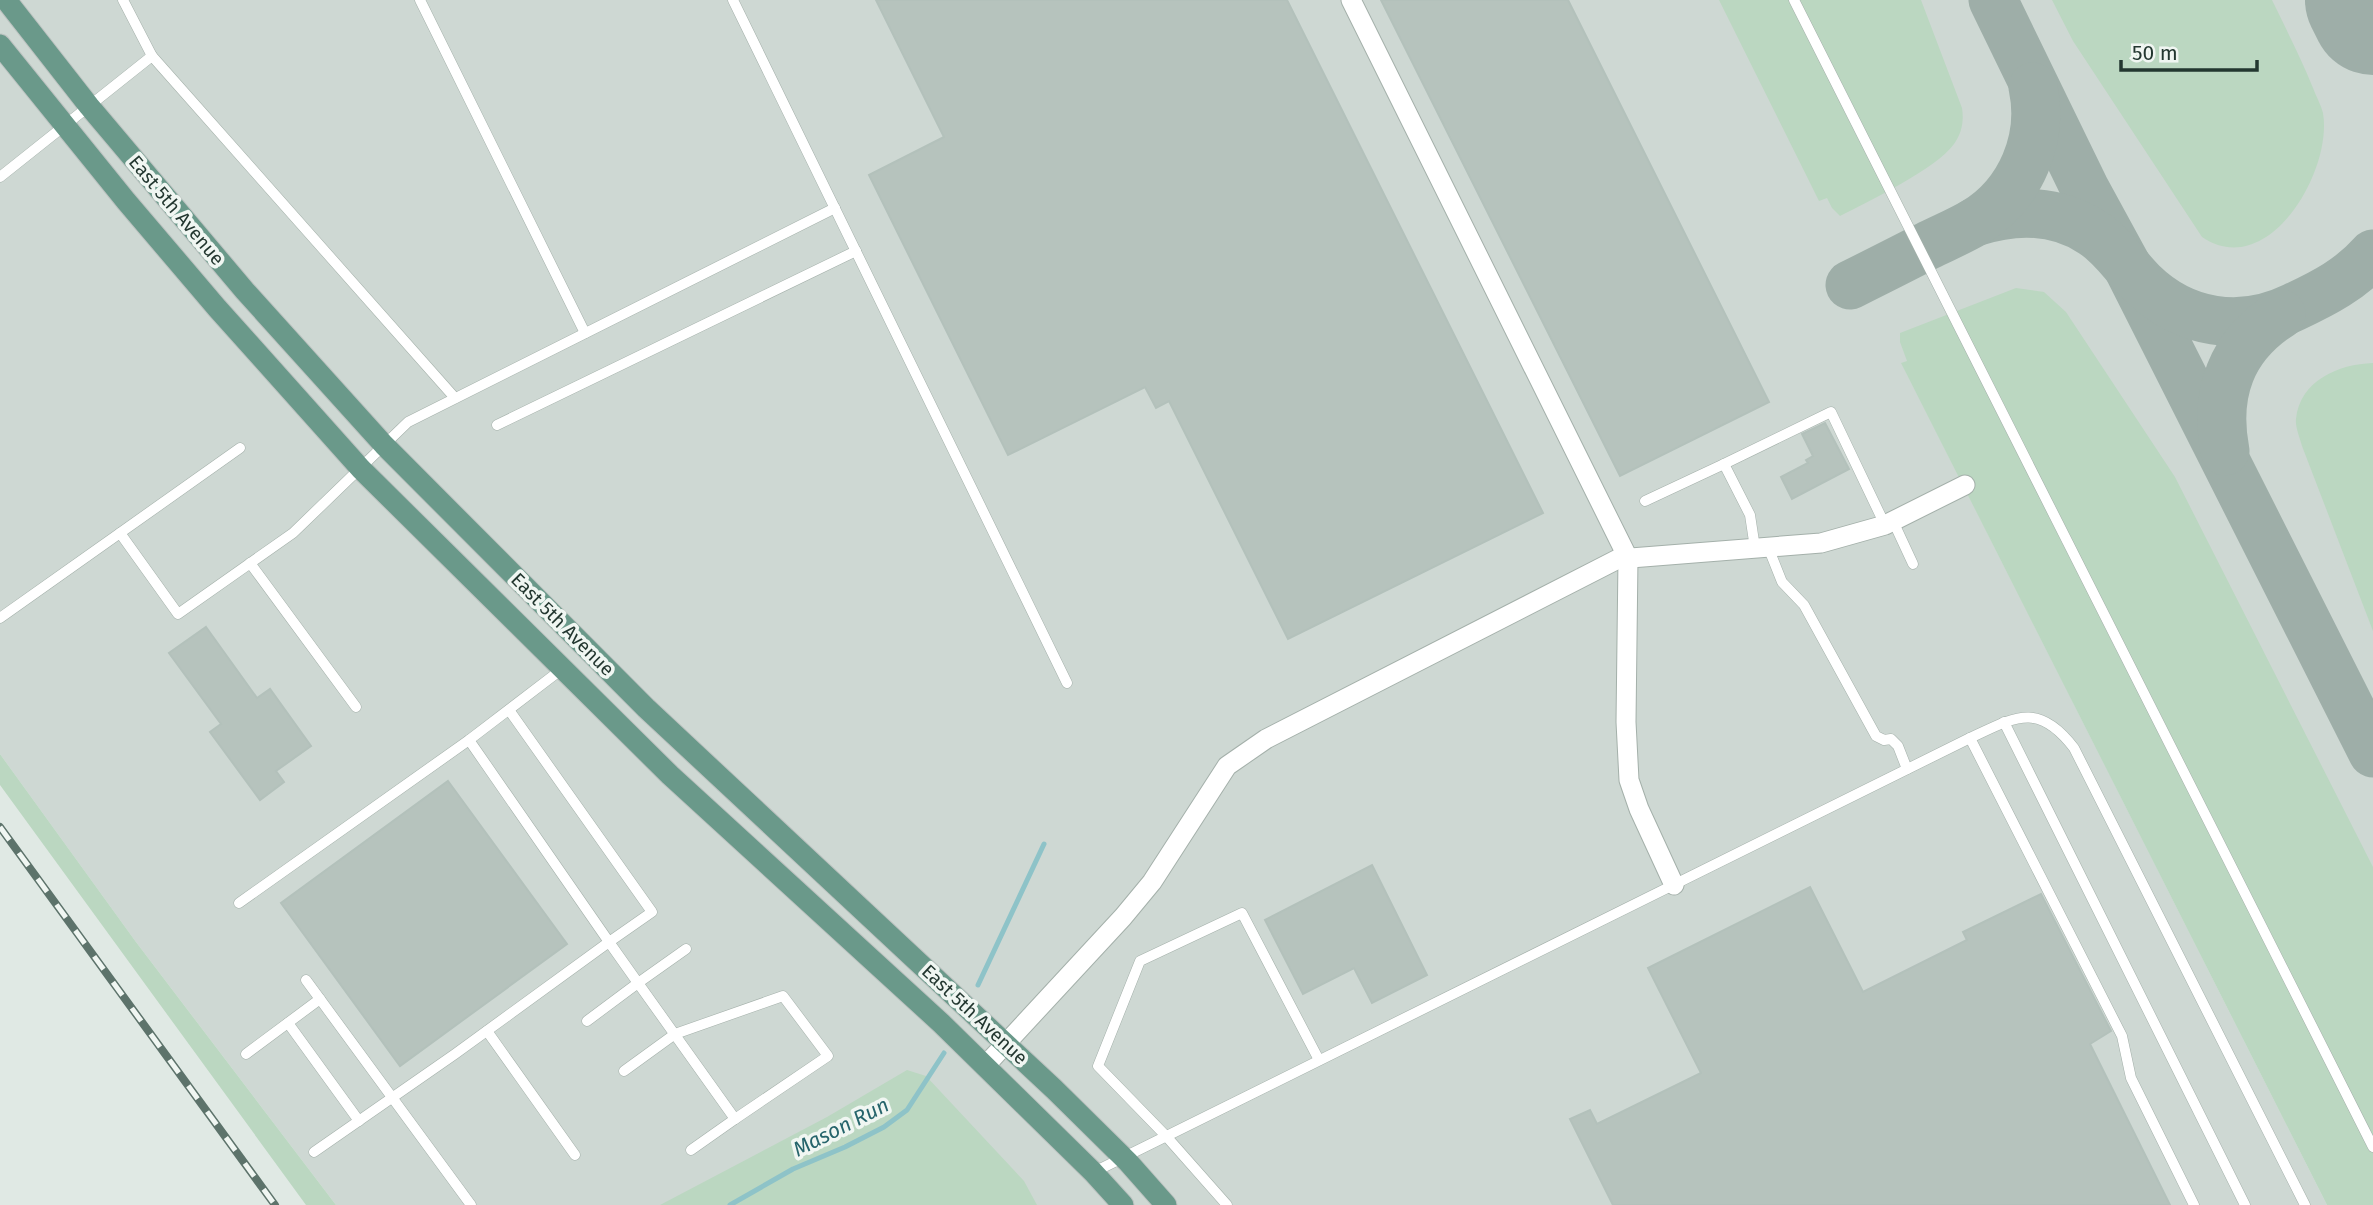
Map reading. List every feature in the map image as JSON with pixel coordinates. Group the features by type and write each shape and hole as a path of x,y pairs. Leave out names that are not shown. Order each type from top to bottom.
{"main road":[{"name":"East 5th Avenue","path":"6,0 89,106 245,291 384,445 646,708 1006,1044 1123,1158 1166,1205"},
{"name":"East 5th Avenue","path":"0,45 217,308 361,469 679,784 941,1023 1093,1172 1123,1205"}],"street":[{"path":"1351,0 1628,558 1626,722 1629,780 1639,809 1674,885"},
{"path":"985,1066 1152,882 1227,766 1266,739 1618,559 1821,543 1889,523 1965,485"}],"lane":[{"path":"123,0 152,56 455,398"},
{"path":"420,0 585,333"},
{"path":"733,0 1067,683"},
{"path":"1794,0 2373,1147"},
{"path":"0,177 152,56"},
{"path":"120,533 178,614 293,533 408,422 835,208"},
{"path":"497,425 856,251"},
{"path":"1645,501 1831,412 1913,564"},
{"path":"0,618 240,448"},
{"path":"1724,464 1750,514 1762,548 1782,582 1804,605 1876,736 1884,740 1891,739 1898,746 1907,769"},
{"path":"250,563 356,707"},
{"path":"239,903 468,740 562,668"},
{"path":"314,1152 652,912 509,710"},
{"path":"1093,1172 1970,738 2018,717 2043,721 2057,729 2074,748 2305,1205"},
{"path":"2004,722 2245,1205"},
{"path":"1970,738 2122,1036 2132,1078 2194,1205"},
{"path":"468,740 736,1119"},
{"path":"1227,1205 1166,1136 1098,1066 1140,961 1242,913 1319,1060"},
{"path":"587,1021 686,949"},
{"path":"306,980 471,1205"},
{"path":"624,1071 675,1034 783,996 828,1056 691,1150"},
{"path":"246,1054 320,999"},
{"path":"288,1023 359,1121"},
{"path":"487,1031 575,1155"}],"shaded area":[{"path":"0,0 2373,0 2373,1205 1902,364 2327,1205 336,1205 136,942 0,754"}],"green space":[{"path":"1719,0 1921,0 1962,108 1962,127 1957,140 1945,154 1918,174 1840,216 1827,198 1819,201"},
{"path":"2052,0 2272,0 2323,113 2323,137 2318,163 2307,190 2291,214 2272,233 2250,245 2227,247 2202,237 2073,41"},
{"path":"2016,288 2044,292 2066,312 2175,477 2373,867 2373,1205 2327,1205 1901,363 1907,361 1900,342 1900,333"},
{"path":"2373,363 2373,631 2302,446 2296,422 2305,394 2323,377 2347,367"},
{"path":"0,754 136,942 336,1205 306,1205 0,785"},
{"path":"907,1070 926,1076 1024,1181 1037,1205 660,1205 827,1117"}],"building":[{"path":"876,0 1287,0 1543,513 1288,639 1169,401 1156,408 1145,387 1008,455 869,175 944,137"},
{"path":"1381,0 1568,0 1769,402 1620,476"},
{"path":"1825,423 1849,469 1792,499 1781,477 1808,463 1806,460 1813,456 1802,434"},
{"path":"206,627 257,698 270,689 311,746 276,771 284,782 260,800 210,732 221,724 169,653"},
{"path":"448,781 567,944 400,1066 281,903"},
{"path":"1372,865 1427,975 1372,1003 1354,968 1303,994 1265,920"},
{"path":"1810,887 1863,992 1967,940 1963,932 2041,894 2111,1031 2090,1044 2170,1205 1613,1205 1570,1119 1590,1110 1597,1124 1701,1073 1648,968"}],"waterway":[{"name":"Mason Run","path":"978,985 1044,844"},
{"name":"Mason Run","path":"730,1205 793,1169 884,1127 907,1110 944,1053"}],"taxiway":[{"path":"1993,0 2085,189 2127,266 2373,753"},
{"path":"1850,285 1969,225 1991,210 2005,196 2016,181 2032,145 2036,107 2033,87"},
{"path":"1975,222 2020,213 2065,219 2093,233 2107,244 2142,283 2176,308 2214,320 2234,322 2254,320 2294,307 2336,285 2356,271 2373,254"},
{"path":"2225,451 2222,410 2230,373 2238,356 2250,341 2281,314"}],"runway":[{"path":"2366,0 2373,14"}],"railway":[{"path":"0,827 275,1205"}]}
